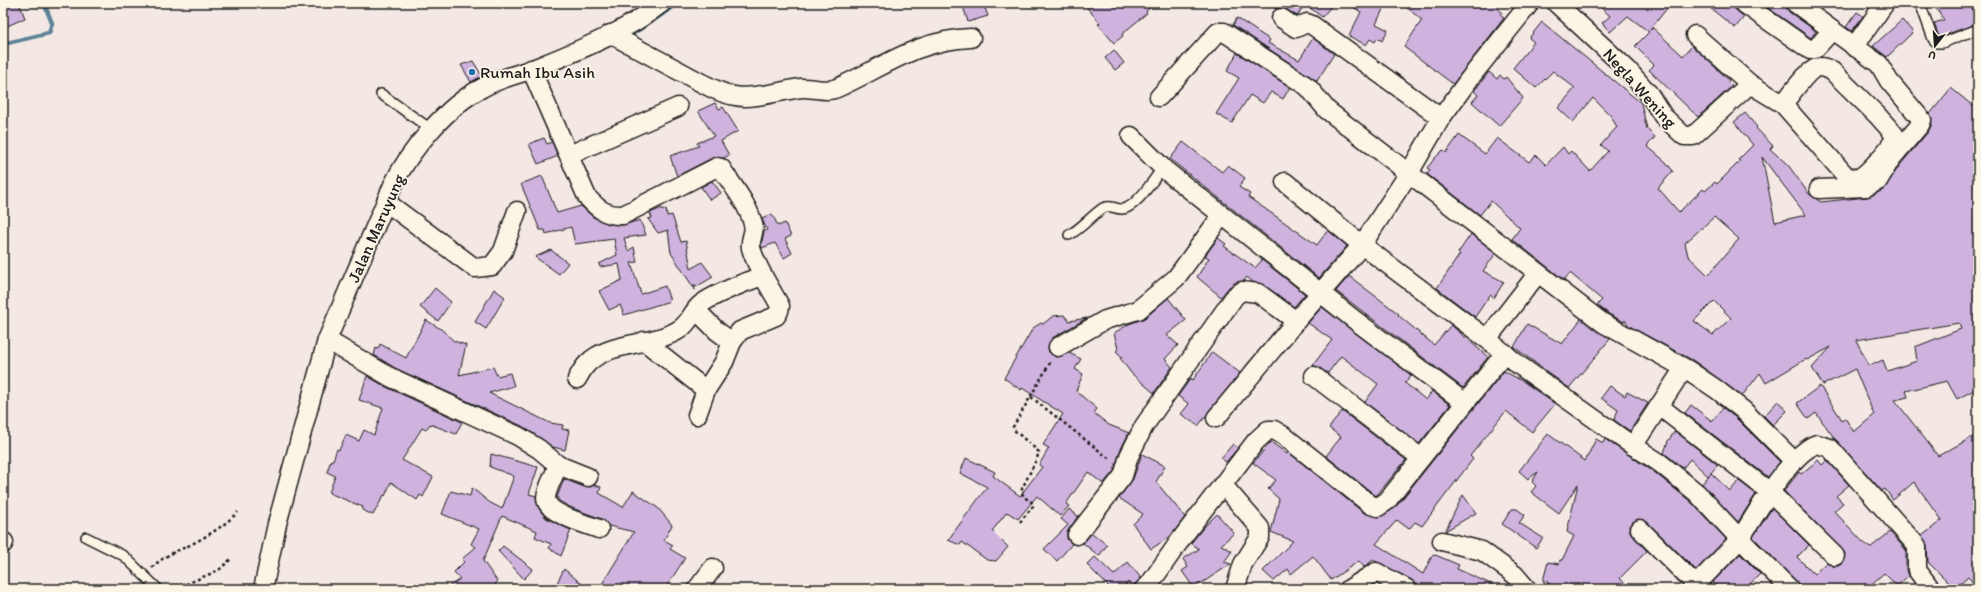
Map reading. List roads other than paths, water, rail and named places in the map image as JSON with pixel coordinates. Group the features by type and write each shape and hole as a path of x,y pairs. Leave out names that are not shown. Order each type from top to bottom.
{"street":[{"name":"Jalan Maruyung","path":"263,589 277,524 327,340 386,202 406,160 432,130 466,97 483,87 580,50 662,3"},
{"path":"1216,418 1296,321 1362,245 1409,173 1441,118 1470,78 1530,3"},
{"name":"Negla Wening","path":"1556,3 1627,69 1649,94 1663,116 1684,136 1693,136 1750,84"},
{"path":"1743,3 1810,50 1815,49 1827,36"},
{"path":"1795,3 1882,67 1889,81 1922,120 1920,125 1892,159 1878,181 1866,187 1819,189"},
{"path":"1854,47 1885,3"},
{"path":"1281,18 1296,28 1299,28 1307,23 1312,26 1441,118"},
{"path":"1159,97 1218,32 1224,32 1308,87 1327,110 1603,323 1684,368 1716,389 1743,410 1794,462"},
{"path":"610,34 705,84 735,96 770,94 802,88 818,90 835,89 882,64 924,45 954,38 971,38"},
{"path":"1695,35 1750,84 1783,104 1849,177 1858,178 1862,175 1883,154 1895,138 1877,116 1832,71 1824,67 1818,67 1806,76 1783,104"},
{"path":"531,69 555,128 569,155 587,197 598,209 615,216 635,210 713,168 721,168 750,216 754,226 750,241 751,248 762,276 780,306 779,311 776,316 740,331 732,342 724,362 706,390 697,415"},
{"path":"569,155 678,107"},
{"path":"1131,136 1164,169 1356,321 1464,402"},
{"path":"1285,182 1362,245 1504,353 1633,446 1660,463 1697,493 1740,540 1790,589"},
{"path":"386,202 475,268 492,266 503,252 517,211"},
{"path":"1058,347 1105,320 1138,310 1176,278 1222,215"},
{"path":"1487,339 1538,273"},
{"path":"577,379 587,364 598,356 627,344 644,341 680,329 690,321 700,305 734,287 762,276"},
{"path":"1078,535 1126,472 1130,456 1144,426 1235,296 1242,291 1258,293 1296,321"},
{"path":"696,310 717,331 732,342"},
{"path":"327,340 390,377 518,436 539,449 558,465 588,477"},
{"path":"644,341 706,390"},
{"path":"1144,589 1256,441 1269,429 1284,436 1371,505 1378,507 1387,501 1504,353"},
{"path":"1633,446 1684,368"},
{"path":"1314,376 1421,458"},
{"path":"1659,406 1770,492 1834,556"},
{"path":"1640,529 1694,587 1740,540 1770,492 1801,453 1813,445 1818,444 1830,448 1917,546 1917,570 1931,589"},
{"path":"558,465 546,496 549,505 567,518 599,529"},
{"path":"1223,485 1260,528 1261,533 1243,564 1235,589"},
{"path":"1442,541 1482,551 1514,575 1527,589"},
{"path":"697,589 713,568"},
{"path":"1349,589 1376,572 1406,589"}],"lane":[{"path":"1920,3 1927,26 1933,39 1937,43 1942,43 1978,29"},
{"path":"381,94 432,130"},
{"path":"1069,235 1086,224 1104,208 1110,207 1122,209 1130,207 1160,171 1164,169"},
{"path":"86,537 124,556 158,589"}],"waterway":[{"path":"3,44 49,33 52,23 44,3"},
{"path":"654,20 678,3"},
{"path":"631,35 646,25"}],"place":[{"name":"Rumah Ibu Asih","path":"472,72"}]}
